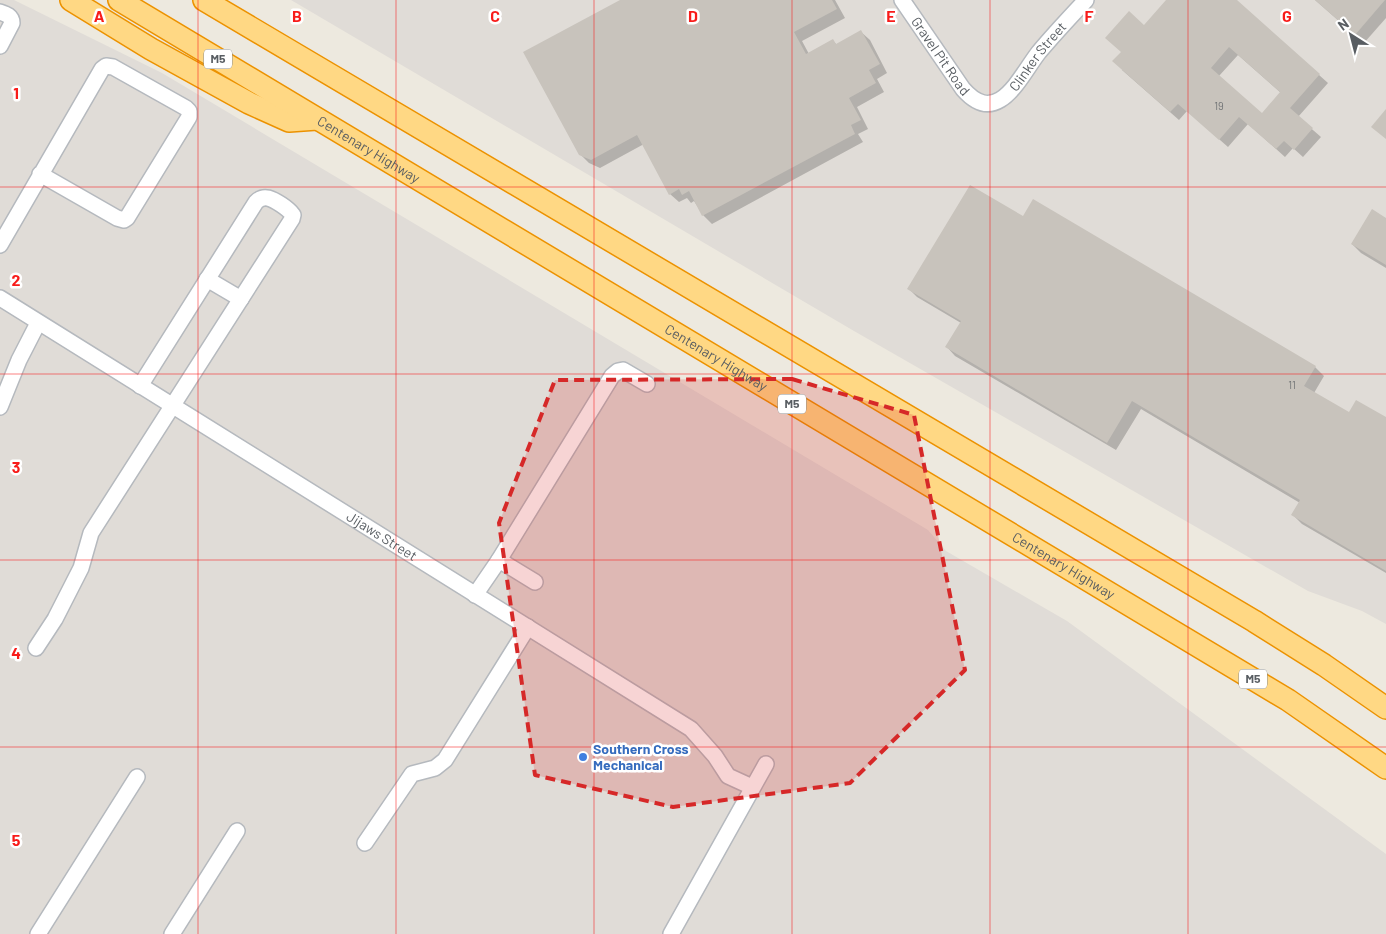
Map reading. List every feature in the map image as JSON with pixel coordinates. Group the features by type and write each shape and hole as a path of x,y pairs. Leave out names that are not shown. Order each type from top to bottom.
{"highway":[{"path":"71,0 151,49 249,102 289,121 317,119"},
{"name":"Centenary Highway","path":"119,0 1288,700 1386,768"},
{"path":"204,0 1245,616 1324,665 1386,708"}],"street":[{"name":"Gravel Pit Road","path":"902,0 963,90 970,98 984,104"},
{"name":"Clinker Street","path":"984,104 996,101 1011,92 1038,53 1086,0"},
{"path":"0,12 8,15 12,23 0,46"},
{"path":"0,245 40,174 102,69 106,66 113,67 189,111 189,117 124,220 117,218 40,174"},
{"path":"36,648 55,619 82,568 91,533 292,219 293,214 290,211 267,198 262,198 256,202 140,386"},
{"path":"207,278 241,299"},
{"name":"Jijaws Street","path":"0,298 691,729 715,756 728,776 752,787"},
{"path":"0,407 19,360 38,323"},
{"path":"475,595 499,560 612,376 618,371 623,370 647,384"},
{"path":"499,560 535,582"},
{"path":"365,843 412,774 435,768 445,760 528,627"},
{"path":"671,934 766,764"},
{"path":"38,934 137,777"},
{"path":"172,934 237,831"}],"highlighted area":[{"path":"792,379 914,415 965,670 850,783 673,807 535,775 499,523 555,380"}],"shaded area":[{"path":"0,0 14,0 162,73 928,530 946,551 1067,621 1386,854 1386,934 0,934"},
{"path":"291,0 1386,0 1386,624 1362,611 1308,591 854,331"}],"building":[{"path":"620,0 832,0 837,9 794,32 806,54 833,39 836,44 861,30 880,64 869,70 876,83 849,98 861,120 851,125 855,134 702,216 689,191 682,195 679,189 669,195 637,135 591,160 579,155 523,52"},
{"path":"1166,0 1237,0 1320,74 1290,108 1313,128 1294,150 1284,141 1276,149 1239,117 1219,140 1178,104 1170,112 1112,61 1121,52 1105,38 1129,11 1144,25","holes":["1229,47 1280,92 1262,113 1211,68"]},
{"path":"1315,0 1385,0 1355,35"},
{"path":"1386,109 1386,139 1371,127"},
{"path":"970,185 1023,216 1033,199 1316,366 1304,386 1349,412 1356,400 1386,417 1386,571 1291,515 1300,500 1132,401 1107,443 945,347 961,321 907,289"},
{"path":"1372,209 1386,218 1386,265 1351,244"}],"place":[{"name":"Southern Cross Mechanical","path":"583,757"}]}
